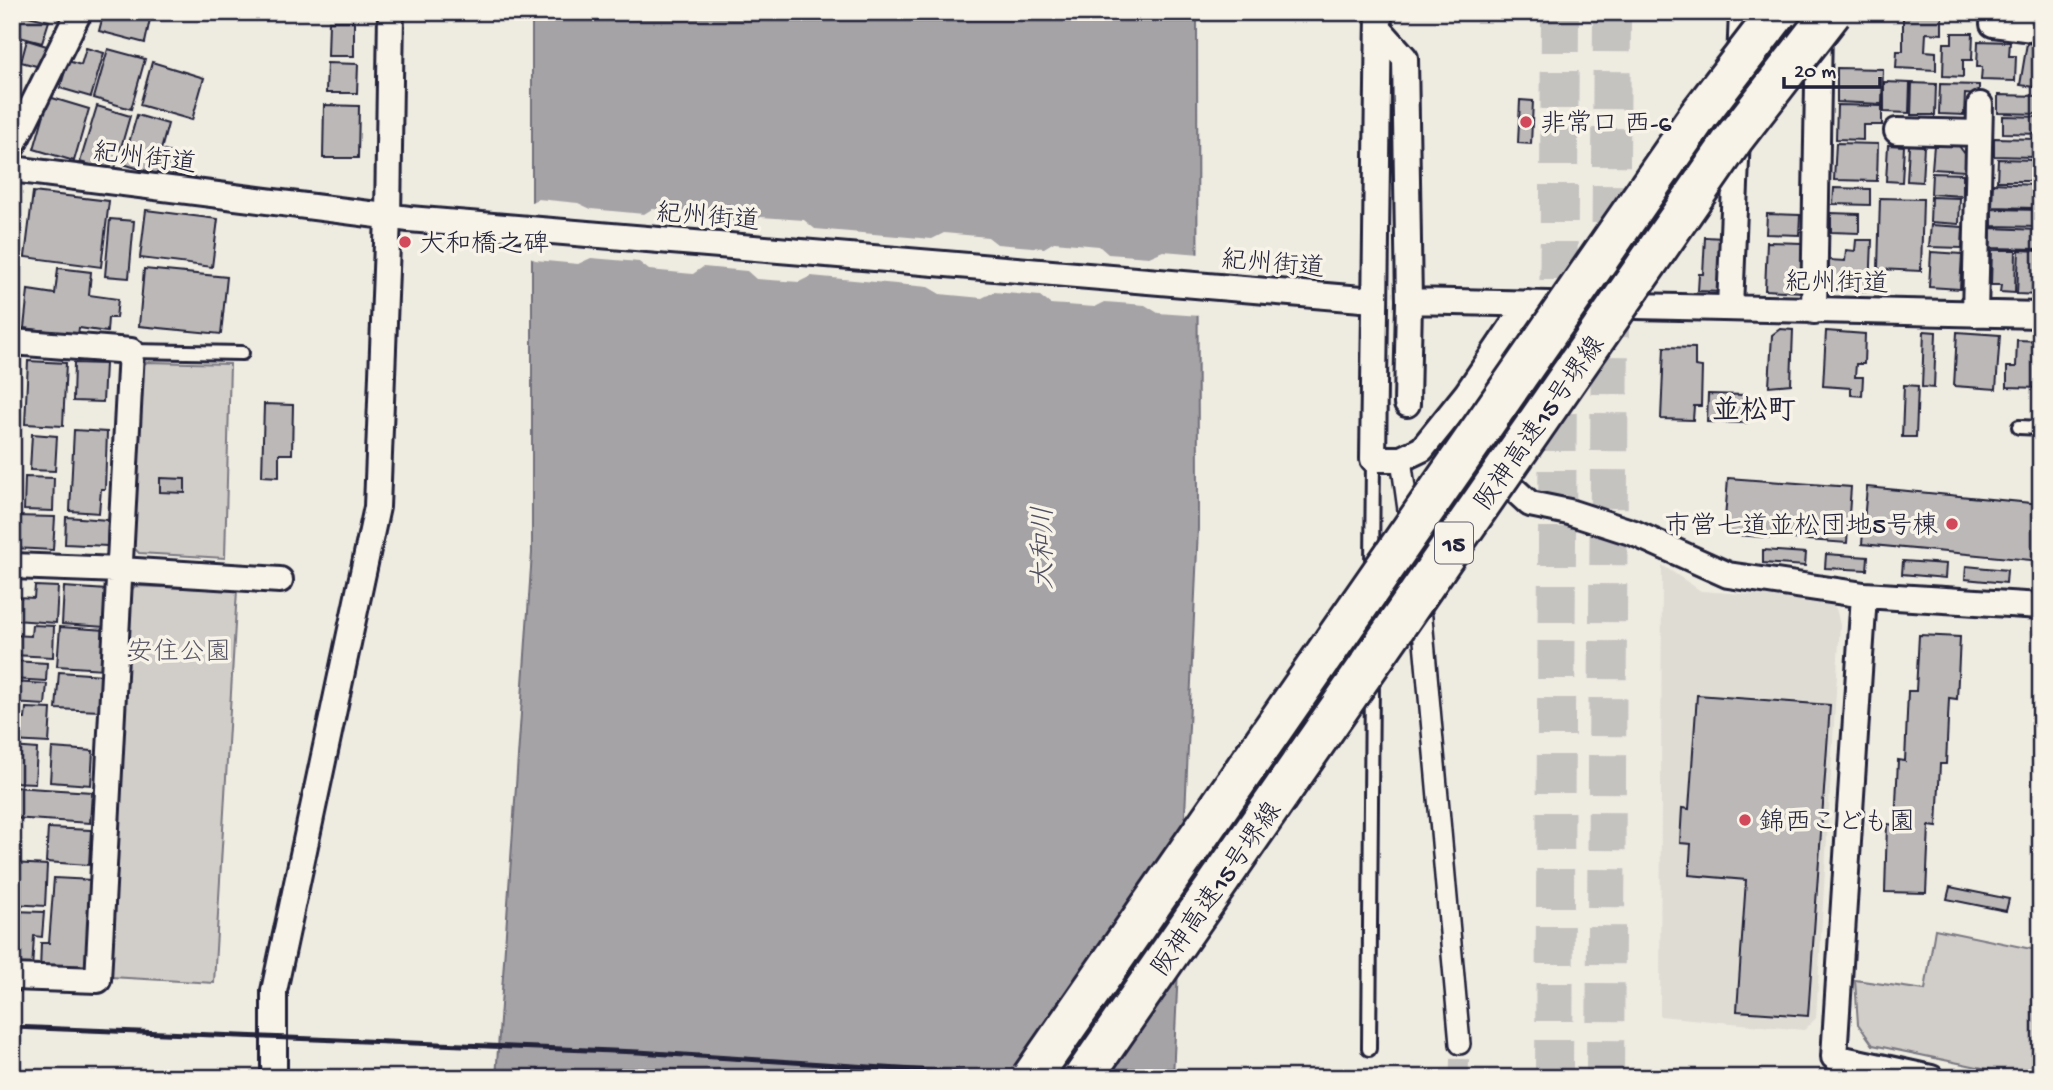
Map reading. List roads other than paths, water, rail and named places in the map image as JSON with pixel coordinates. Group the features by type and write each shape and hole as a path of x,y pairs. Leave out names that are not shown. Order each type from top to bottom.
{"highway":[{"name":"阪神高速15号堺線","path":"1031,1078 1698,116 1778,12"},
{"name":"阪神高速15号堺線","path":"1083,1078 1735,137 1832,12"}],"street":[{"path":"12,147 79,12"},
{"path":"274,1078 274,991 377,507 398,218 391,12"},
{"path":"1730,308 1742,12"},
{"path":"1814,311 1819,12"},
{"path":"1379,21 1362,300 1373,459 1401,459 1422,449 1467,393 1528,303"},
{"path":"1379,21 1405,58 1408,404"},
{"path":"1993,24 2041,30"},
{"path":"1975,314 1980,105"},
{"path":"1897,131 1979,132"},
{"name":"紀州街道","path":"12,169 398,218 1362,300"},
{"name":"紀州街道","path":"1409,301 2041,315"},
{"path":"1420,596 1506,482 1625,306"},
{"path":"12,342 131,351 98,981 12,977"},
{"path":"1467,393 1506,482 1530,504 1569,512 1634,533 1728,575 1864,595 2041,606"},
{"path":"1401,459 1420,596 1460,1044"},
{"path":"12,566 279,580"},
{"path":"1864,595 1834,1056 1931,1078"}],"lane":[{"path":"131,351 242,353"},
{"path":"2019,428 2041,428"},
{"path":"1372,604 1373,459"},
{"path":"1369,1049 1372,632"}],"water":[{"name":"大和川","path":"532,12 1197,12 1198,528 1173,1078 496,1078 532,553"}],"tunnel":[{"path":"1554,1078 1560,12"},
{"path":"1605,1078 1612,12"},
{"path":"1459,1078 1460,1044"}],"railway":[{"path":"12,1027 638,1052 1036,1078"}],"place":[{"name":"非常口 西-6","path":"1526,122"},
{"name":"大和橋之碑","path":"405,242"},
{"name":"市営七道並松団地5号棟","path":"1952,524"},
{"name":"錦西こども園","path":"1745,820"}],"district":[{"name":"並松町","path":"1754,408"}],"park label":[{"name":"安住公園","path":"179,650"}]}
